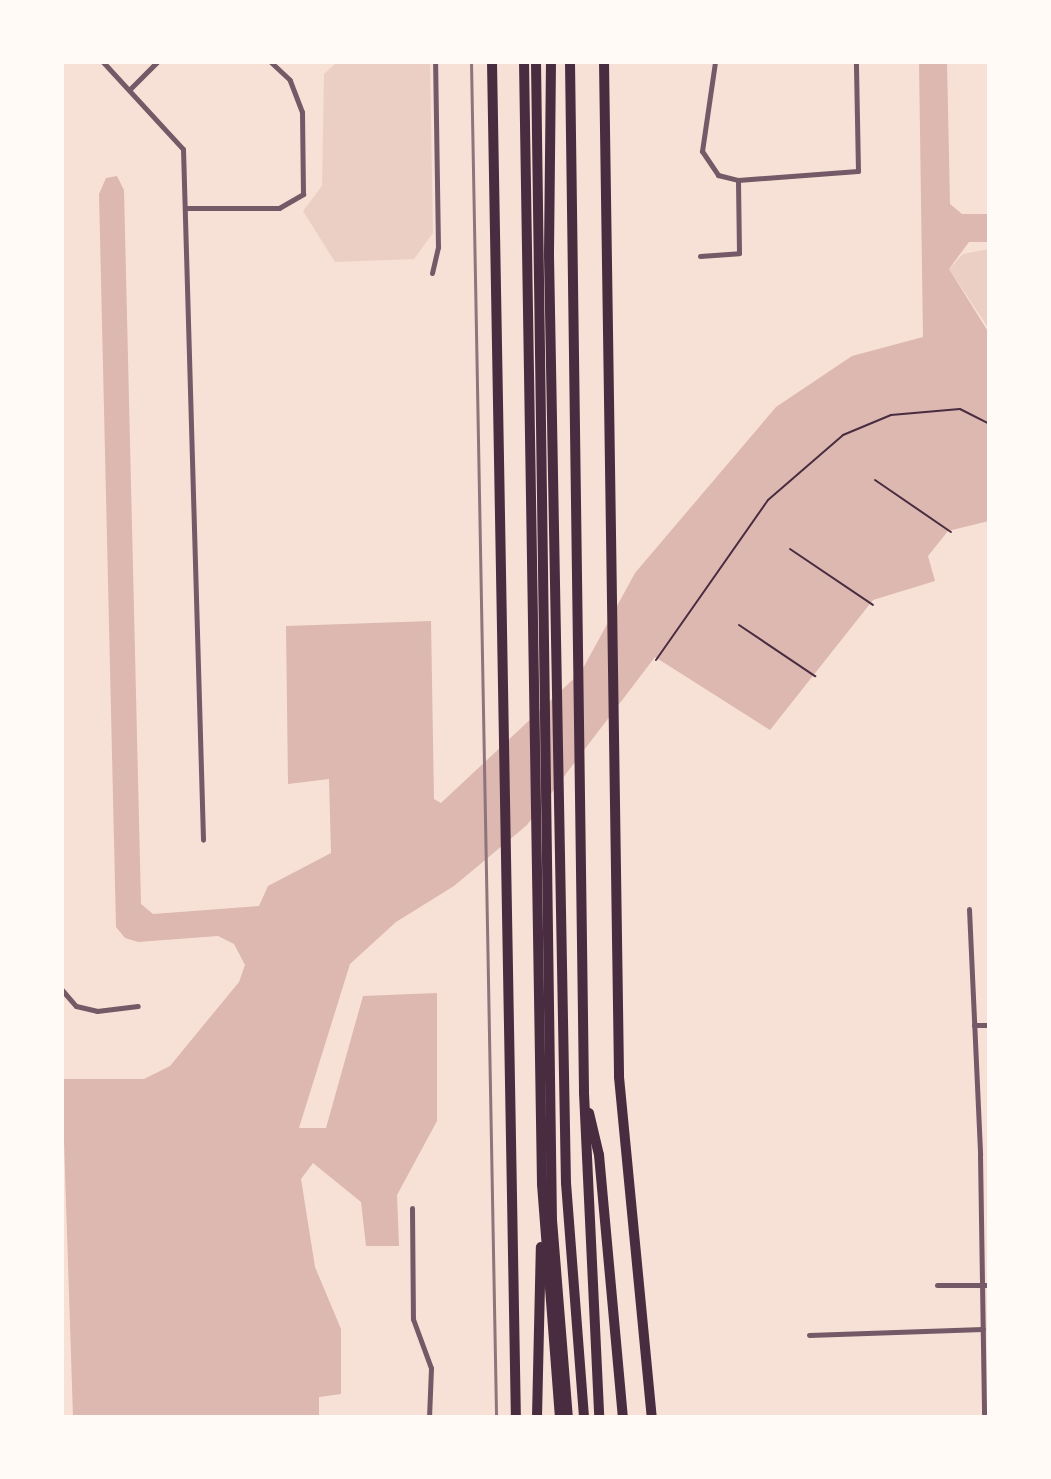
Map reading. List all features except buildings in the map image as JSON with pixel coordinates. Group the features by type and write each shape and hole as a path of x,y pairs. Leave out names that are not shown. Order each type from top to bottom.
{"highway":[{"path":"492,62 516,1417"},
{"path":"524,62 523,261 547,1184 568,1417"},
{"path":"536,62 547,1184 543,1213 537,1417"},
{"path":"551,62 566,1183 584,1417"},
{"path":"570,62 569,260 584,1093 599,1417"},
{"path":"601,62 618,1041 626,1183 652,1417"},
{"path":"584,1093 601,1183 623,1417"},
{"path":"543,1213 560,1417"}],"street":[{"path":"103,62 183,149 203,840"},
{"path":"130,89 157,62"},
{"path":"186,208 279,208 292,205 303,194 302,112 290,80 271,62"},
{"path":"432,273 438,247 435,62"},
{"path":"715,62 702,151 718,175 738,180 858,171 856,62"},
{"path":"700,256 739,253 738,180"},
{"path":"969,909 986,1285 984,1417"},
{"path":"62,990 76,1006 138,1006"},
{"path":"974,1025 989,1025"},
{"path":"980,1155 989,1155"},
{"path":"412,1208 413,1319 431,1368 429,1417"},
{"path":"937,1285 986,1285"},
{"path":"809,1335 983,1329"}],"path":[{"path":"656,660 768,500 843,435 891,415 960,409 989,424"},
{"path":"875,480 951,532"},
{"path":"790,549 873,605"},
{"path":"739,625 815,676"}],"shaded area":[{"path":"337,62 430,62 433,233 414,259 335,262 303,211 322,186 324,74"},
{"path":"919,62 947,62 950,204 962,214 989,214 989,242 969,242 949,269 989,333 989,521 948,531 928,556 935,581 873,600 770,730 655,657 527,825 454,886 396,922 350,964 299,1128 326,1128 363,996 437,993 437,1121 397,1195 399,1246 366,1246 361,1202 313,1163 301,1179 315,1267 341,1329 341,1394 319,1397 319,1417 73,1417 62,1079 144,1079 170,1066 239,982 245,965 234,944 218,936 138,942 125,938 116,927 99,194 106,178 117,176 124,190 141,904 153,914 259,906 268,886 331,853 329,779 288,784 286,626 431,621 434,799 441,803 581,672 635,573 776,407 852,356 923,337"},
{"path":"989,249 989,329 949,269 963,254"}],"railway":[{"path":"471,62 496,1417"}]}
